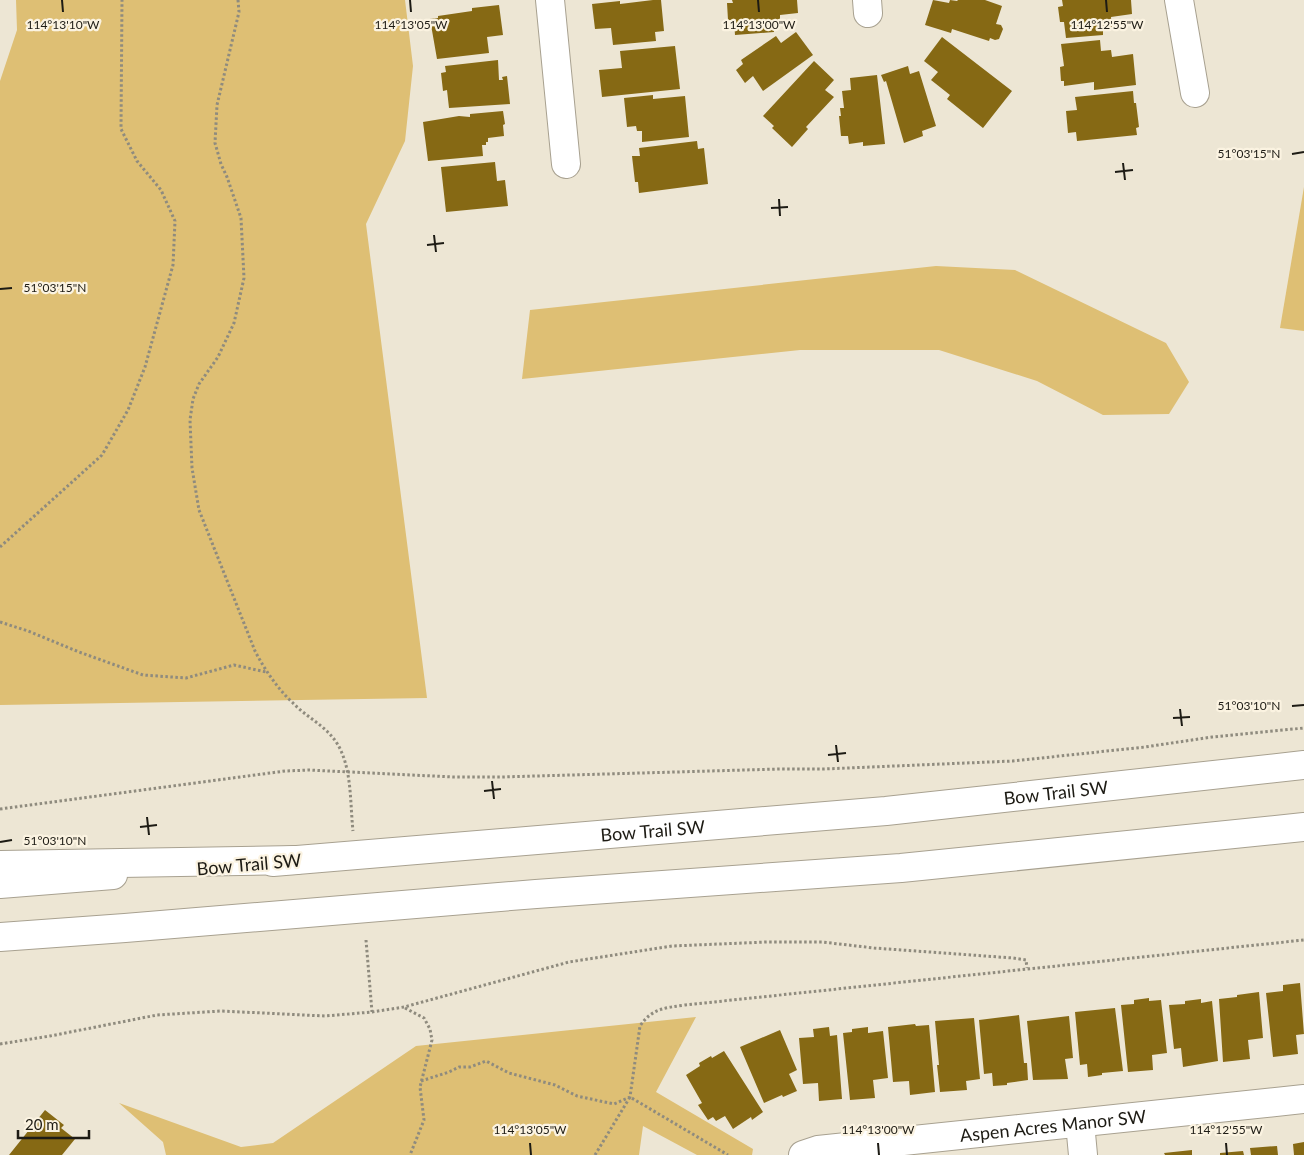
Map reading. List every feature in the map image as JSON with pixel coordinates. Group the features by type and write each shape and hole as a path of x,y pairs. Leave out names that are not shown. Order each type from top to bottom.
{"main road":[{"path":"550,0 566,164"},
{"path":"1179,0 1195,93"},
{"name":"Bow Trail SW","path":"0,884 886,811 1304,765"},
{"path":"0,937 536,894 901,868 1304,827"},
{"path":"0,864 296,860"},
{"name":"Aspen Acres Manor SW","path":"803,1155 818,1150 1304,1099"},
{"path":"1080,1123 1083,1155"}],"path":[{"path":"0,548 102,455 128,410 145,368 173,265 175,221 161,190 137,161 121,130 122,0"},
{"path":"238,0 239,12 217,105 215,143 220,164 238,204 242,226 244,278 234,323 218,357 199,384 193,399 190,420 192,468 199,510 243,622 266,672 293,704 326,730 338,745 347,771 354,831"},
{"path":"0,622 143,675 186,678 234,665 266,672"},
{"path":"0,809 309,770 501,777 898,766 1013,761 1304,728"},
{"path":"366,940 372,1012"},
{"path":"595,1155 630,1097 640,1026 646,1017 659,1009 1027,968 1304,940"},
{"path":"0,1044 157,1015 221,1011 325,1016 372,1012 404,1007 569,962 672,946 822,942 874,948 1013,958 1026,960 1027,968"},
{"path":"404,1007 424,1018 430,1030 432,1040 420,1087 424,1120 410,1155"},
{"path":"421,1081 449,1072 459,1066 470,1067 486,1061 509,1073 555,1085 577,1096 614,1104 630,1097"},
{"path":"630,1097 728,1155"}],"shaded area":[{"path":"16,0 405,0 413,66 405,141 366,224 427,698 0,705 0,81 17,30"},
{"path":"1304,187 1304,331 1280,328"},
{"path":"936,266 1015,270 1166,343 1189,382 1169,414 1103,415 1037,381 939,350 800,350 522,379 530,310"},
{"path":"696,1017 656,1092 753,1149 752,1155 697,1155 643,1126 639,1155 166,1155 163,1142 119,1103 241,1147 273,1143 416,1046"}],"building":[{"path":"661,0 664,31 655,32 656,41 613,45 611,28 595,29 592,4 620,1 620,4"},
{"path":"732,0 797,0 798,13 780,15 780,21 773,22 774,32 735,35 734,20 728,20 727,3 733,3"},
{"path":"933,0 949,3 950,0 985,0 1002,6 996,24 1001,25 1003,29 999,39 990,38 989,41 952,29 951,33 925,25"},
{"path":"1062,0 1131,0 1132,14 1111,17 1112,27 1103,28 1103,35 1066,38 1064,22 1060,22 1058,7 1063,6"},
{"path":"499,5 503,35 487,37 489,53 437,59 430,19 472,11 472,8"},
{"path":"796,32 813,55 763,91 753,76 745,83 736,70 743,64 741,60 776,36 781,43"},
{"path":"942,37 1012,91 983,128 947,99 950,95 931,80 938,72 924,61"},
{"path":"1100,40 1101,51 1111,50 1112,57 1133,54 1136,85 1094,90 1094,82 1064,86 1064,81 1061,81 1060,67 1064,66 1061,44"},
{"path":"675,46 680,89 602,97 599,70 622,68 620,51"},
{"path":"498,60 499,80 503,80 502,77 507,76 510,104 449,108 447,90 443,91 441,73 446,72 445,66"},
{"path":"814,61 834,80 825,90 834,97 806,127 808,129 792,147 772,128 774,126 763,116"},
{"path":"908,66 910,74 919,71 936,126 922,131 923,136 904,143 886,81 884,82 881,75"},
{"path":"877,75 885,144 863,146 863,142 849,144 848,136 841,136 839,116 841,116 840,108 844,108 842,91 851,90 850,78"},
{"path":"1133,91 1139,127 1136,128 1137,135 1077,141 1076,132 1068,133 1066,111 1077,110 1075,97"},
{"path":"653,95 653,99 685,96 689,137 642,142 642,131 637,131 636,126 627,127 624,98"},
{"path":"503,111 504,136 488,138 486,145 482,145 483,156 428,161 423,122 459,116 470,117 470,114"},
{"path":"697,141 698,149 704,148 708,184 639,193 638,182 635,182 632,156 640,156 639,148"},
{"path":"495,162 497,181 505,180 508,206 446,212 441,167"},
{"path":"1300,983 1304,1034 1296,1035 1298,1054 1273,1057 1266,993 1283,991 1283,985"},
{"path":"1259,992 1263,1038 1248,1040 1250,1059 1223,1062 1219,999"},
{"path":"1149,998 1149,1001 1161,1000 1167,1053 1152,1055 1153,1070 1128,1072 1121,1005 1134,1004 1134,1000"},
{"path":"1201,999 1201,1003 1212,1001 1218,1061 1183,1067 1181,1048 1174,1049 1169,1005 1185,1004 1185,1001"},
{"path":"1115,1008 1123,1071 1102,1073 1102,1075 1088,1077 1087,1064 1080,1065 1075,1012"},
{"path":"1019,1015 1024,1063 1027,1063 1028,1080 993,1086 992,1073 984,1074 979,1020"},
{"path":"1069,1016 1073,1058 1065,1059 1068,1079 1033,1080 1027,1021"},
{"path":"974,1018 980,1079 966,1081 967,1090 940,1092 935,1021"},
{"path":"915,1024 916,1026 929,1025 935,1092 910,1095 909,1081 893,1082 888,1027"},
{"path":"829,1027 830,1036 837,1035 842,1099 819,1101 818,1083 803,1084 799,1038 814,1037 813,1029"},
{"path":"868,1027 868,1033 883,1031 888,1078 873,1080 875,1098 850,1100 843,1033 852,1032 852,1029"},
{"path":"780,1030 797,1070 789,1074 797,1091 764,1103 740,1047"},
{"path":"724,1051 763,1112 752,1120 751,1117 733,1129 725,1116 716,1121 713,1117 708,1120 698,1105 702,1103 686,1075 700,1066 699,1063"},
{"path":"45,1110 64,1125 61,1128 75,1139 62,1155 9,1155"},
{"path":"1304,1142 1304,1155 1294,1155 1293,1144"},
{"path":"1277,1146 1278,1155 1251,1155 1250,1148"},
{"path":"1192,1150 1192,1155 1165,1155 1164,1153"},
{"path":"1243,1151 1244,1155 1220,1155 1220,1153"}]}
